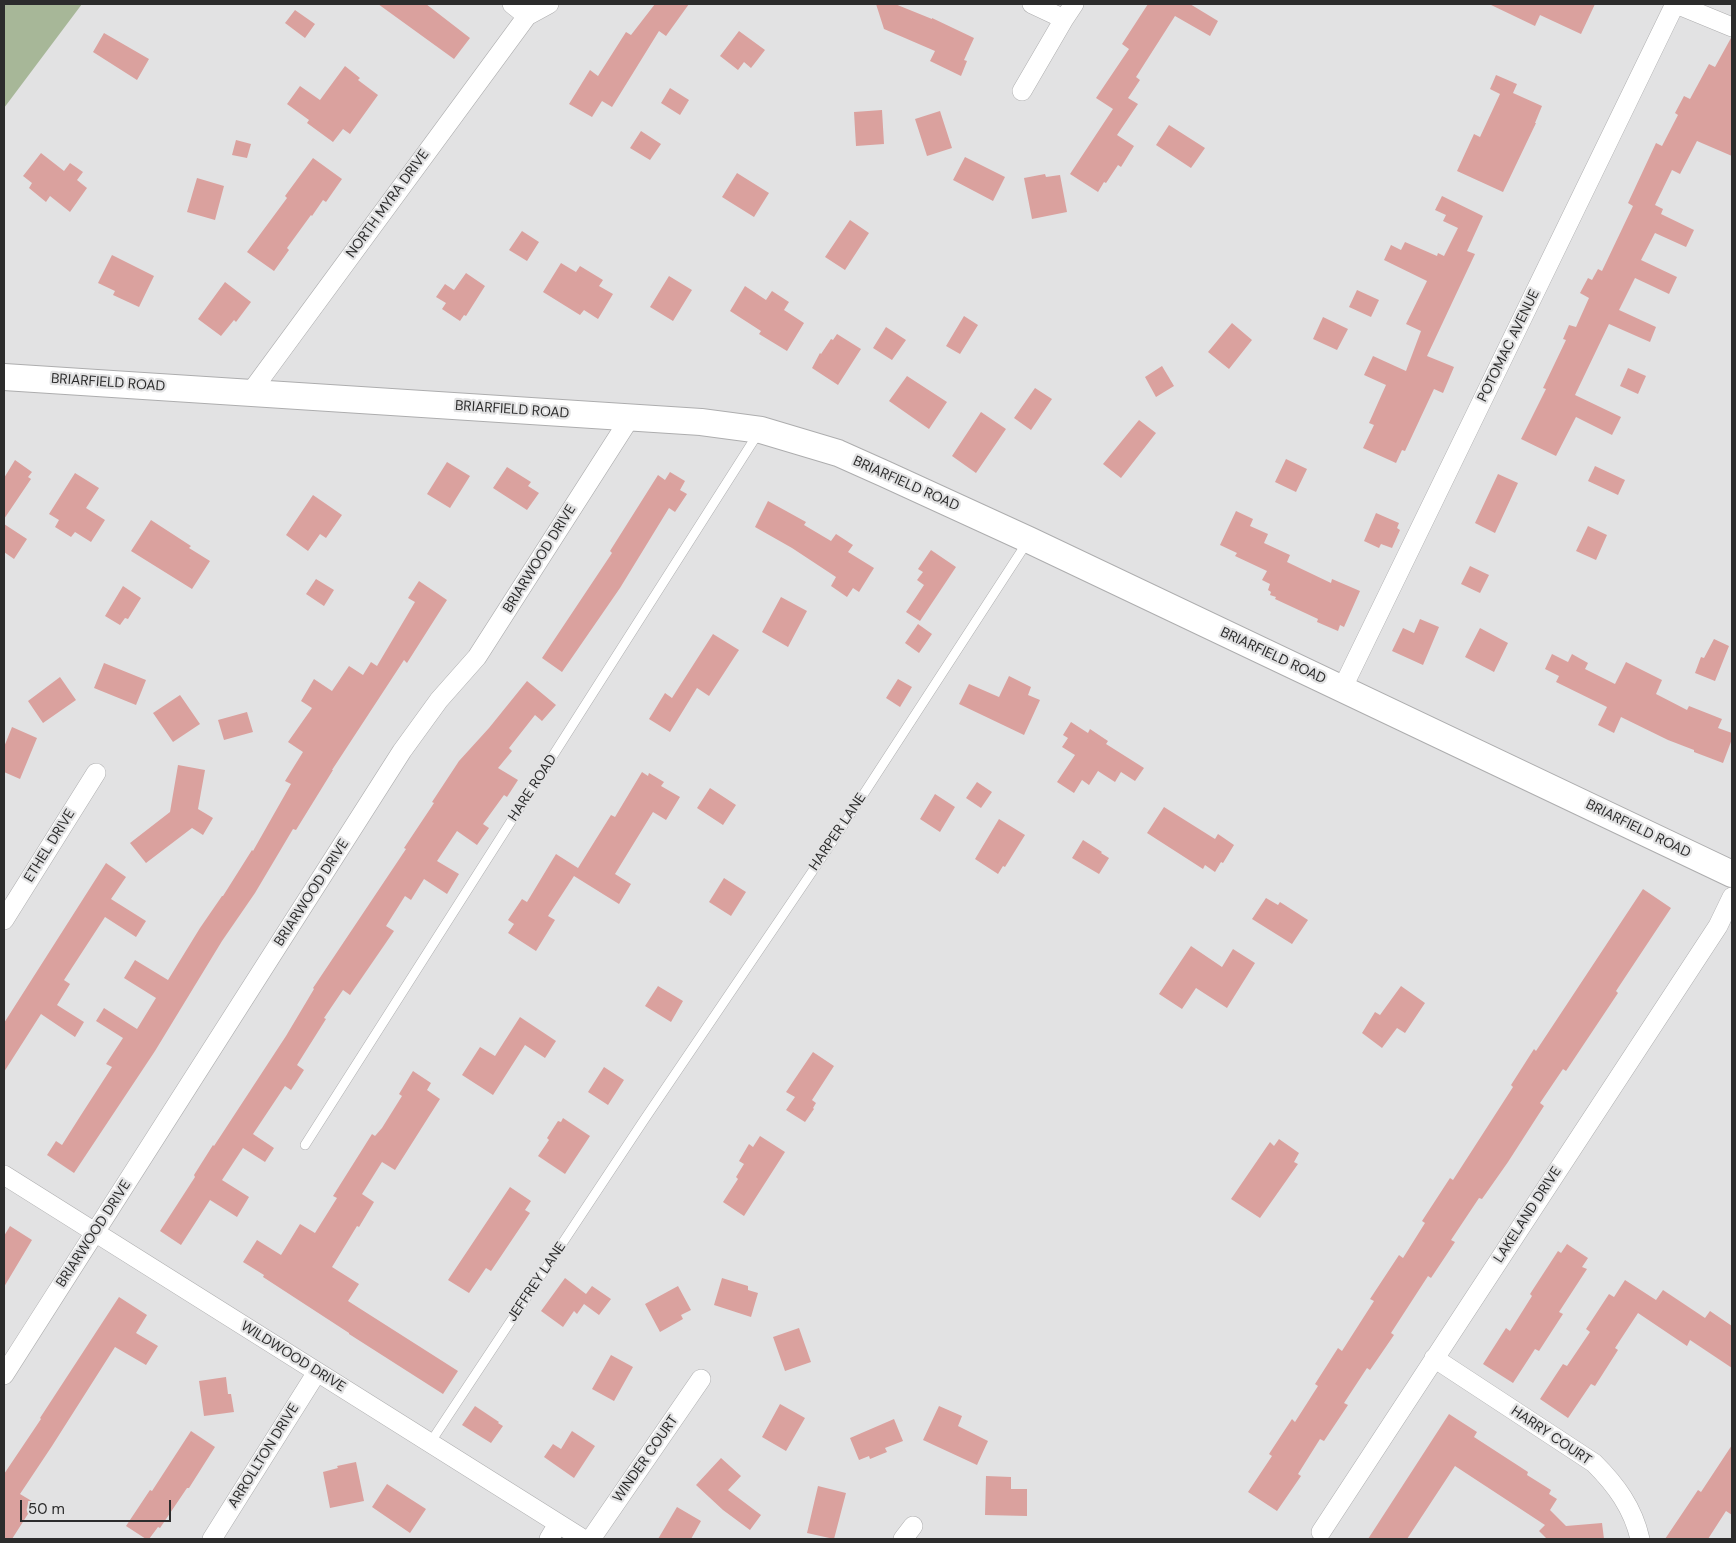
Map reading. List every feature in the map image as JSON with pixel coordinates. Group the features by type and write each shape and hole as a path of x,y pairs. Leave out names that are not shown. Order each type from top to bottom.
{"main road":[{"name":"BRIARFIELD ROAD","path":"4,377 701,422 761,430 838,453 1029,540 1732,874"}],"street":[{"path":"512,4 527,16 549,4"},
{"path":"1022,91 1069,11 1032,4"},
{"path":"1675,4 1732,27"},
{"name":"POTOMAC AVENUE","path":"1342,689 1675,4"},
{"name":"NORTH MYRA DRIVE","path":"250,393 527,16"},
{"name":"BRIARWOOD DRIVE","path":"4,1375 402,751 439,700 477,657 630,418"},
{"name":"ETHEL DRIVE","path":"4,920 96,773"},
{"name":"LAKELAND DRIVE","path":"1320,1532 1718,926 1732,897"},
{"name":"WILDWOOD DRIVE","path":"4,1175 430,1443 554,1532 583,1539"},
{"name":"HARRY COURT","path":"1434,1358 1594,1464 1614,1484 1626,1502 1640,1539"},
{"name":"ARROLLTON DRIVE","path":"212,1539 317,1372"},
{"name":"WINDER COURT","path":"591,1539 701,1379"}],"lane":[{"name":"HARE ROAD","path":"305,1145 761,430"},
{"name":"HARPER LANE","path":"644,1120 836,835 1029,540"},
{"name":"JEFFREY LANE","path":"430,1443 644,1120"}],"green space":[{"path":"4,4 82,4 4,108"}],"building":[{"path":"378,4 426,4 470,38 454,59"},
{"path":"655,4 689,4 666,36 659,31 612,107 602,101 592,117 569,104 590,70 598,76 626,32 631,35"},
{"path":"876,4 895,4 932,18 974,38 964,60 967,61 961,76 930,61 935,51 884,29"},
{"path":"1148,4 1190,4 1218,21 1210,36 1175,16 1136,77 1140,80 1128,98 1138,104 1117,135 1134,146 1121,167 1118,165 1098,192 1070,174 1113,109 1096,98 1129,49 1122,44"},
{"path":"1489,4 1595,4 1581,34 1540,15 1535,26"},
{"path":"295,10 315,24 305,38 285,23"},
{"path":"739,31 765,50 751,68 744,62 738,70 720,56"},
{"path":"104,33 149,59 137,80 93,52"},
{"path":"1731,38 1732,156 1697,141 1680,174 1672,170 1655,205 1663,209 1661,214 1694,230 1686,247 1655,233 1641,260 1677,277 1669,294 1635,278 1619,310 1656,327 1650,342 1609,324 1575,395 1621,417 1612,435 1576,417 1556,456 1521,439 1546,389 1543,388 1566,340 1563,339 1569,325 1576,327 1589,298 1580,293 1588,278 1592,280 1598,269 1602,271 1633,206 1628,203 1656,143 1662,146 1678,115 1675,113 1684,96 1690,99 1709,64 1715,67"},
{"path":"345,66 360,78 358,80 378,95 350,134 343,129 333,142 307,123 309,120 287,104 300,86 320,100"},
{"path":"1496,75 1517,84 1513,93 1542,106 1536,123 1503,192 1457,171 1474,134 1480,137 1500,94 1490,89"},
{"path":"670,88 689,100 680,115 661,103"},
{"path":"882,110 884,144 856,146 854,112"},
{"path":"940,111 952,148 927,156 915,119"},
{"path":"1169,125 1205,148 1191,168 1156,145"},
{"path":"641,131 661,144 650,160 630,148"},
{"path":"236,140 251,144 247,158 232,155"},
{"path":"41,153 64,171 70,163 83,172 77,180 87,188 70,212 50,196 46,202 29,188 32,183 23,176"},
{"path":"965,157 1005,177 993,201 953,180"},
{"path":"313,158 342,179 326,202 323,200 311,215 287,248 289,250 274,271 247,252 287,198 285,196"},
{"path":"737,173 769,193 754,217 722,197"},
{"path":"1045,174 1046,177 1060,175 1067,212 1032,219 1024,178"},
{"path":"197,178 224,186 215,220 187,212"},
{"path":"1442,196 1483,216 1467,251 1475,254 1427,356 1454,367 1443,393 1434,389 1405,451 1402,450 1396,463 1363,448 1374,425 1369,423 1386,385 1364,375 1373,356 1406,371 1421,331 1406,324 1427,281 1384,260 1391,245 1401,250 1405,242 1437,256 1438,253 1444,256 1458,228 1443,221 1446,215 1435,210"},
{"path":"850,220 869,233 845,270 825,257"},
{"path":"522,231 539,242 527,261 509,250"},
{"path":"112,255 154,276 139,307 113,295 115,291 98,283"},
{"path":"561,263 576,272 580,266 603,280 599,286 613,294 598,319 584,310 580,315 543,292"},
{"path":"466,273 485,286 466,316 464,315 460,321 442,309 446,303 436,297 445,284 454,290"},
{"path":"669,276 692,290 673,321 650,307"},
{"path":"225,282 251,302 236,322 234,320 221,336 198,319"},
{"path":"745,286 766,300 772,291 789,302 784,310 804,323 787,351 759,334 761,331 730,311"},
{"path":"1357,290 1379,300 1371,317 1349,307"},
{"path":"964,316 978,325 960,354 946,346"},
{"path":"1323,317 1348,329 1337,350 1313,339"},
{"path":"1232,323 1252,340 1229,369 1208,352"},
{"path":"886,327 906,340 892,360 873,348"},
{"path":"837,334 861,349 838,385 812,368 820,353"},
{"path":"1162,366 1174,386 1156,397 1145,377"},
{"path":"1628,368 1646,376 1638,394 1620,386"},
{"path":"907,376 947,402 929,429 889,401"},
{"path":"1035,388 1052,399 1031,430 1014,418"},
{"path":"981,412 1006,429 976,473 952,456"},
{"path":"1139,420 1156,433 1121,478 1103,464"},
{"path":"1286,459 1307,469 1296,492 1275,482"},
{"path":"15,460 32,472 28,477 31,479 4,519 4,478"},
{"path":"447,462 470,476 450,508 427,494"},
{"path":"1595,466 1625,480 1618,495 1588,481"},
{"path":"507,467 531,482 528,486 539,493 527,510 493,488"},
{"path":"670,472 685,481 680,490 687,494 675,512 669,508 620,588 562,672 542,658 612,553 610,551 658,475 665,480"},
{"path":"75,473 99,488 86,508 105,520 91,542 75,532 71,537 55,527 59,520 49,514"},
{"path":"1498,474 1518,483 1495,533 1475,523"},
{"path":"313,495 342,515 326,538 320,534 308,551 286,535"},
{"path":"768,501 806,522 804,525 831,541 836,534 853,545 848,552 874,568 859,592 853,588 847,597 831,586 836,577 792,548 755,527"},
{"path":"1236,511 1253,519 1250,526 1268,534 1264,543 1290,555 1287,562 1331,583 1332,579 1360,591 1344,627 1340,625 1338,631 1317,622 1318,619 1275,599 1276,597 1270,595 1271,592 1268,590 1270,584 1262,580 1267,571 1235,556 1237,553 1220,545"},
{"path":"1376,513 1399,523 1397,528 1400,530 1392,548 1381,544 1379,548 1364,541"},
{"path":"151,520 210,561 192,589 131,551"},
{"path":"4,524 27,539 14,559 4,552"},
{"path":"1588,526 1607,535 1596,560 1576,551"},
{"path":"931,550 956,567 920,621 906,612 924,585 917,580 923,572 918,569"},
{"path":"1470,566 1489,575 1480,593 1461,584"},
{"path":"316,579 334,590 324,606 306,594"},
{"path":"419,581 447,600 407,663 404,660 332,770 296,830 293,829 255,893 222,941 155,1051 74,1173 47,1155 56,1141 62,1145 112,1067 106,1064 123,1038 96,1021 104,1008 137,1029 156,998 124,978 135,960 168,980 200,928 253,851 291,784 285,781 303,752 288,742 312,708 301,701 314,679 332,691 349,666 363,675 371,662 377,666 415,602 408,598"},
{"path":"123,586 141,598 128,619 125,618 120,625 105,616"},
{"path":"781,597 807,611 788,647 762,632"},
{"path":"1420,619 1439,627 1423,665 1392,651 1403,628 1414,633"},
{"path":"918,624 932,634 919,653 905,643"},
{"path":"1480,628 1508,643 1494,672 1465,657"},
{"path":"713,634 739,650 709,696 697,688 670,732 649,719 665,693 672,698"},
{"path":"1714,639 1729,646 1715,681 1695,673 1701,657 1704,658"},
{"path":"1552,654 1568,662 1572,654 1588,663 1585,669 1615,684 1626,662 1662,680 1656,694 1687,710 1689,706 1722,719 1718,728 1732,733 1732,739 1723,763 1694,752 1694,750 1668,740 1621,717 1614,733 1598,725 1607,707 1556,682 1559,676 1545,669"},
{"path":"104,663 146,680 136,705 94,688"},
{"path":"1009,676 1031,687 1028,695 1040,700 1024,735 959,704 969,684 999,697"},
{"path":"60,677 76,700 43,723 28,701"},
{"path":"898,679 912,687 900,707 886,698"},
{"path":"527,681 556,705 542,721 535,715 509,748 512,751 498,768 518,780 507,797 504,795 483,824 489,828 477,845 457,831 437,861 459,874 447,894 424,879 411,900 405,896 386,926 394,931 350,995 343,990 324,1018 326,1019 297,1065 304,1070 291,1090 285,1086 253,1134 274,1148 265,1162 243,1148 222,1180 249,1197 237,1217 210,1200 181,1245 160,1231 195,1177 194,1175 286,1036 313,988 406,849 404,848 459,761"},
{"path":"180,695 200,724 173,742 153,713"},
{"path":"247,712 253,732 224,740 218,720"},
{"path":"1071,722 1088,733 1090,729 1108,741 1106,744 1144,768 1135,781 1121,772 1115,782 1098,771 1089,785 1082,780 1074,793 1057,782 1075,755 1062,747 1068,738 1063,735"},
{"path":"12,727 37,738 20,779 4,772 4,747"},
{"path":"178,765 205,770 198,809 213,818 203,835 192,828 146,863 130,843 170,812"},
{"path":"642,772 648,776 649,773 664,782 661,786 680,797 666,820 653,812 615,874 631,884 619,904 574,876 548,916 555,920 536,951 508,933 514,924 508,920 522,899 527,902 556,854 578,868 611,815 615,817"},
{"path":"977,782 992,792 981,808 966,798"},
{"path":"710,788 736,805 723,825 697,808"},
{"path":"935,794 955,807 940,832 920,819"},
{"path":"1164,807 1215,839 1218,834 1234,845 1215,872 1205,865 1203,869 1147,833"},
{"path":"999,819 1025,835 1005,867 1003,866 998,874 975,859"},
{"path":"1083,840 1109,858 1099,874 1072,858"},
{"path":"106,863 126,877 111,899 146,921 136,937 105,917 64,980 70,984 57,1005 84,1022 75,1037 41,1014 4,1072 4,1023"},
{"path":"724,878 746,892 731,916 709,902"},
{"path":"1643,889 1671,908 1566,1071 1563,1069 1540,1103 1544,1106 1508,1162 1482,1199 1479,1198 1451,1240 1455,1242 1431,1278 1428,1276 1391,1333 1394,1335 1370,1370 1367,1368 1344,1403 1348,1405 1324,1441 1320,1439 1298,1474 1301,1476 1277,1511 1248,1492 1272,1456 1269,1454 1292,1419 1295,1422 1318,1386 1315,1384 1338,1348 1342,1351 1374,1301 1370,1299 1399,1255 1403,1258 1425,1223 1422,1221 1450,1178 1453,1180 1513,1087 1511,1085 1534,1049 1536,1051"},
{"path":"1266,898 1278,905 1280,902 1308,920 1292,944 1252,919"},
{"path":"1191,946 1222,967 1233,949 1255,963 1227,1008 1196,988 1182,1009 1159,994"},
{"path":"658,986 683,1001 671,1022 645,1006"},
{"path":"1401,986 1425,1003 1405,1033 1397,1028 1382,1048 1362,1033 1375,1012 1380,1015"},
{"path":"520,1017 556,1041 545,1058 525,1045 493,1095 462,1075 480,1047 495,1056"},
{"path":"813,1052 834,1066 812,1100 816,1103 805,1122 786,1110 795,1097 786,1092"},
{"path":"604,1067 624,1080 608,1105 588,1092"},
{"path":"413,1071 431,1083 427,1090 440,1099 395,1170 382,1162 362,1194 374,1202 332,1267 359,1284 348,1301 458,1371 443,1394 349,1334 243,1262 257,1240 281,1255 300,1224 315,1233 337,1198 333,1196 372,1134 375,1136 382,1128 402,1096 399,1094"},
{"path":"563,1118 590,1136 565,1174 538,1156 549,1140 547,1138 558,1121 561,1122"},
{"path":"760,1136 785,1152 744,1216 723,1202 738,1179 736,1177 744,1164 739,1161 749,1144 753,1147"},
{"path":"1279,1139 1299,1153 1294,1162 1298,1164 1260,1218 1231,1199 1270,1142 1274,1146"},
{"path":"510,1187 531,1201 525,1210 530,1213 491,1271 486,1268 469,1293 448,1280"},
{"path":"10,1226 32,1240 4,1287 4,1236"},
{"path":"1567,1244 1588,1258 1582,1267 1587,1269 1559,1312 1563,1314 1539,1351 1535,1349 1513,1383 1483,1364 1506,1328 1510,1331 1532,1296 1530,1294 1558,1251 1561,1253"},
{"path":"565,1278 586,1294 592,1286 611,1299 599,1315 584,1304 577,1314 574,1311 563,1327 541,1311"},
{"path":"722,1278 748,1286 748,1290 758,1293 751,1317 714,1305"},
{"path":"1625,1280 1656,1300 1663,1290 1705,1318 1710,1311 1732,1326 1732,1368 1690,1340 1687,1346 1638,1313 1615,1348 1618,1350 1595,1386 1591,1384 1568,1418 1540,1399 1563,1364 1567,1366 1590,1332 1586,1329 1609,1294 1614,1297"},
{"path":"678,1286 691,1310 681,1315 683,1319 660,1332 645,1304"},
{"path":"119,1297 147,1315 136,1333 158,1346 146,1365 115,1347 20,1494 35,1503 12,1539 4,1539 4,1474"},
{"path":"799,1328 811,1362 785,1371 773,1337"},
{"path":"611,1355 633,1367 614,1401 592,1389"},
{"path":"226,1377 228,1394 231,1394 234,1412 204,1416 199,1381"},
{"path":"780,1404 805,1418 786,1451 762,1437"},
{"path":"475,1406 503,1426 491,1443 462,1425"},
{"path":"939,1406 962,1416 958,1426 988,1441 977,1465 923,1440"},
{"path":"1449,1414 1477,1432 1474,1437 1528,1472 1527,1475 1551,1490 1549,1494 1557,1499 1550,1510 1566,1526 1602,1523 1604,1539 1547,1539 1539,1531 1545,1525 1455,1466 1407,1539 1368,1539"},
{"path":"894,1419 903,1441 885,1448 887,1452 870,1459 869,1456 859,1460 850,1438"},
{"path":"191,1431 215,1447 189,1488 187,1488 160,1528 158,1527 149,1539 146,1539 126,1526 150,1490 152,1491"},
{"path":"572,1431 595,1446 574,1478 544,1457 553,1444 561,1449"},
{"path":"1732,1445 1732,1515 1726,1511 1708,1539 1665,1539 1698,1490 1701,1492"},
{"path":"721,1458 741,1476 728,1490 761,1515 750,1530 723,1510 696,1485"},
{"path":"356,1462 364,1501 330,1508 323,1472 338,1468 337,1466"},
{"path":"986,1476 1011,1477 1011,1489 1027,1489 1027,1516 985,1515"},
{"path":"387,1484 426,1509 410,1533 372,1507"},
{"path":"818,1486 846,1493 834,1539 807,1533"},
{"path":"677,1507 701,1521 691,1539 658,1539"}]}
